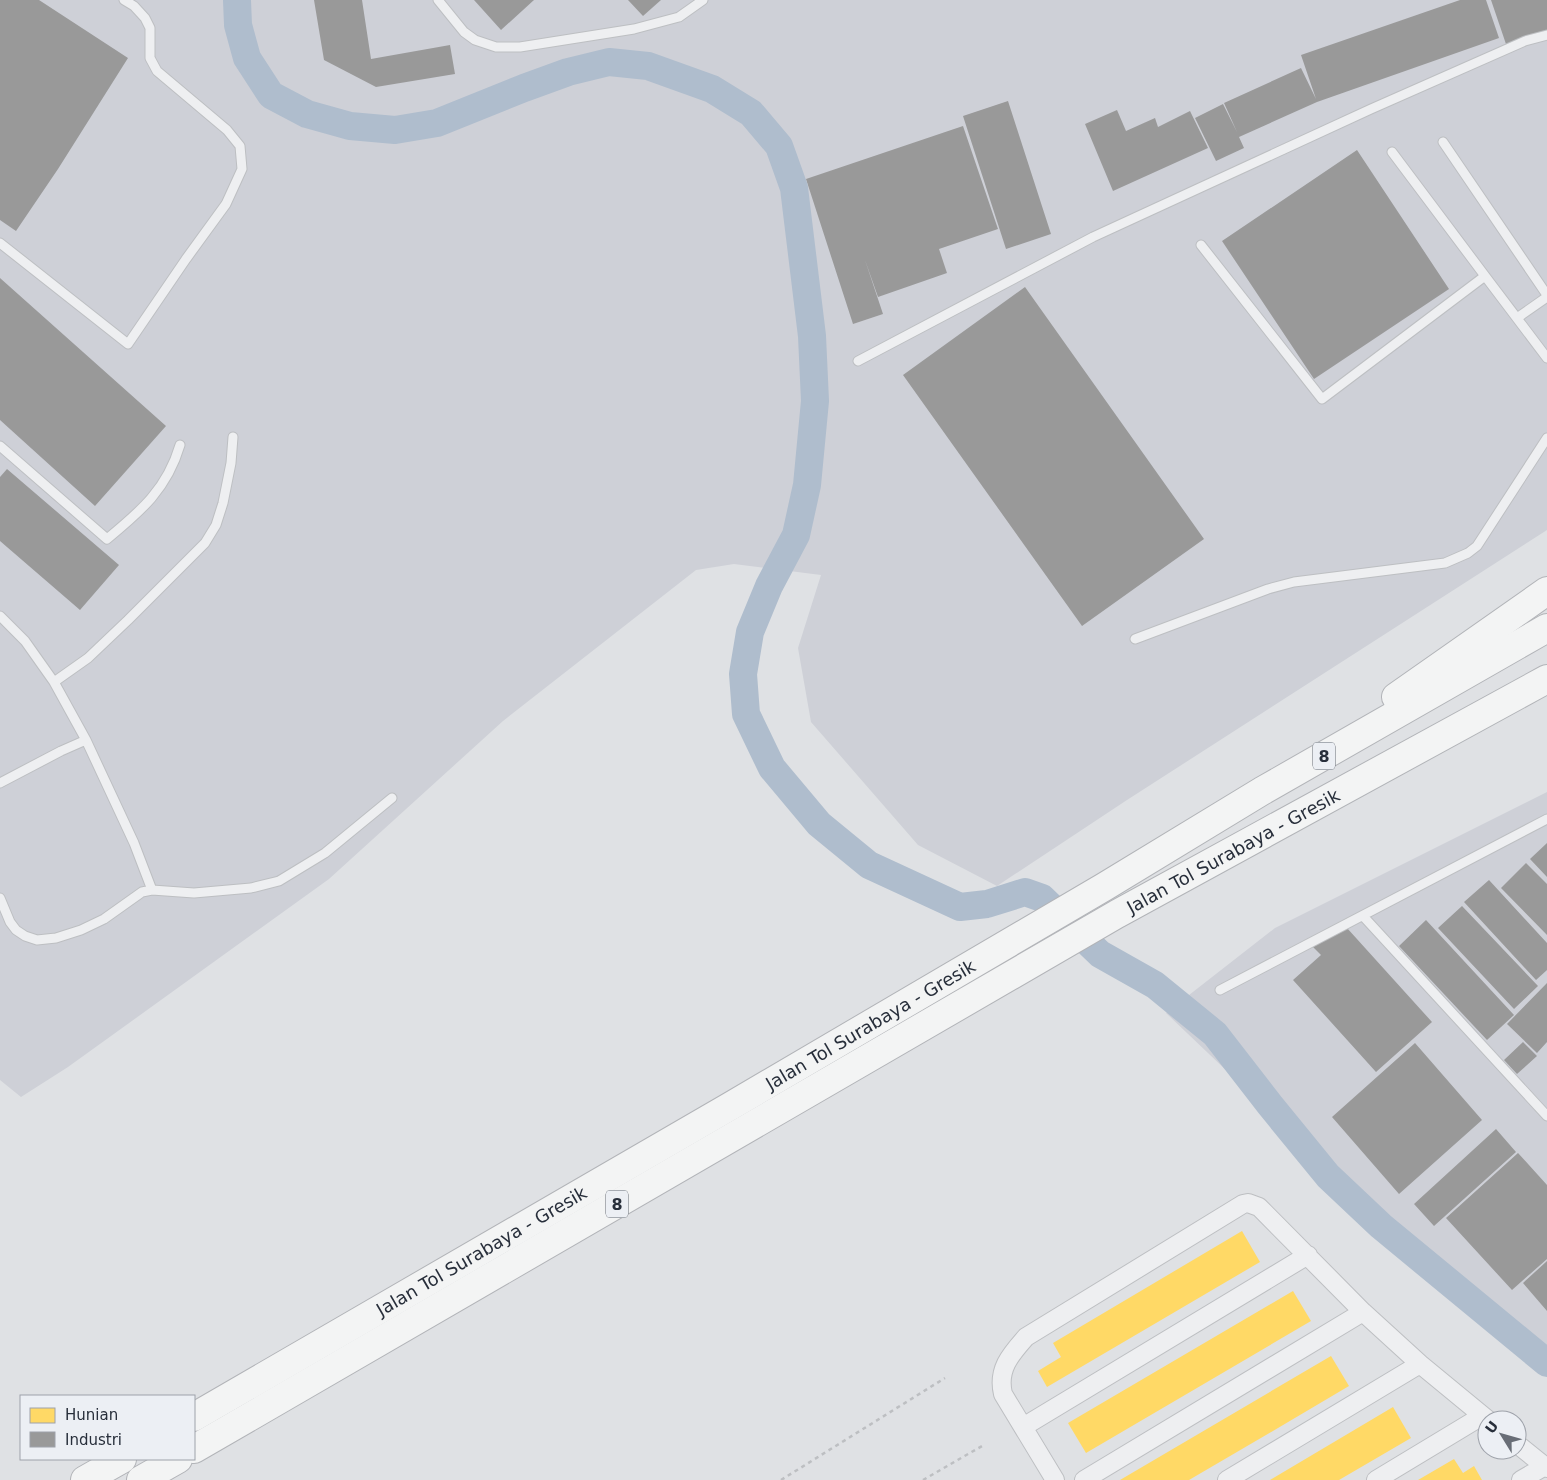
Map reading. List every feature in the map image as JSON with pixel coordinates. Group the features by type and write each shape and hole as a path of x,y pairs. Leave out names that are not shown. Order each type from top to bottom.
{"highway":[{"path":"1262,791 1547,591"},
{"name":"Jalan Tol Surabaya - Gresik","path":"195,1416 1104,887 1262,791 1547,628"},
{"name":"Jalan Tol Surabaya - Gresik","path":"195,1448 1117,914 1547,679"},
{"path":"1503,703 1547,696"},
{"path":"85,1480 120,1460"},
{"path":"141,1480 176,1460"}],"street":[{"path":"1055,1480 1003,1394 1000,1382 1010,1355 1026,1337 1243,1204 1253,1204 1259,1207 1362,1312 1477,1411"},
{"path":"1023,1427 1308,1255"},
{"path":"1084,1480 1362,1312"},
{"path":"1227,1480 1420,1364"},
{"path":"1376,1480 1477,1423"},
{"path":"1521,1480 1546,1467 1527,1452"}],"lane":[{"path":"0,243 128,344 226,204 242,169 240,146 227,130 157,72 150,58 150,28 134,6 124,0"},
{"path":"438,0 464,32 475,40 496,47 520,47 634,29 679,17 703,0"},
{"path":"858,361 1093,237 1380,105 1525,41 1547,35"},
{"path":"1442,142 1547,296 1517,318"},
{"path":"1392,152 1547,358"},
{"path":"1201,245 1322,399 1486,276"},
{"path":"54,682 88,658 205,543 216,525 223,503 231,462 233,438"},
{"path":"1135,639 1268,588 1294,582 1445,563 1468,553 1477,546 1547,438"},
{"path":"0,446 107,539 160,489 175,460 180,445"},
{"path":"1,617 25,641 54,682 86,740 134,843 152,890"},
{"path":"0,783 86,740"},
{"path":"0,898 10,922 16,930 25,936 37,940 56,938 81,930 104,919 142,892 152,890 194,893 251,888 279,881 325,853 392,798"},
{"path":"1220,990 1547,819"},
{"path":"1363,916 1547,1116"}],"path":[{"path":"781,1480 945,1378"},
{"path":"923,1480 982,1446"}],"shaded area":[{"path":"0,0 1547,0 1547,530 1127,800 997,886 918,845 811,722 798,648 821,575 734,564 696,570 503,721 329,879 68,1067 21,1097 0,1080"},
{"path":"1547,792 1547,1376 1166,1013 1275,928"}],"building: Hunian":[{"path":"1242,1231 1260,1262 1047,1387 1038,1371 1061,1357 1053,1343"},
{"path":"1293,1291 1311,1321 1086,1453 1068,1423"},
{"path":"1331,1356 1349,1386 1278,1428 1189,1480 1120,1480"},
{"path":"1393,1407 1411,1438 1339,1480 1270,1480"},
{"path":"1454,1459 1463,1473 1474,1466 1482,1480 1418,1480"}],"building: Industri":[{"path":"0,0 39,0 128,58 58,169 16,231 0,220"},
{"path":"314,0 362,0 371,59 450,45 455,74 376,87 324,60"},
{"path":"474,0 534,0 501,30"},
{"path":"628,0 661,0 643,16"},
{"path":"1460,0 1486,0 1499,38 1317,102 1239,137 1244,148 1216,161 1195,118 1223,104 1237,132 1224,103 1301,68 1316,99 1301,55"},
{"path":"1491,0 1547,0 1547,32 1507,47"},
{"path":"1008,101 1051,234 1006,249 963,116"},
{"path":"1117,110 1126,131 1155,118 1158,127 1190,111 1208,148 1113,191 1085,124"},
{"path":"963,126 998,229 939,249 947,273 878,297 865,260 883,314 853,324 806,179"},
{"path":"1357,150 1449,289 1314,379 1222,241"},
{"path":"0,278 166,426 95,506 0,420"},
{"path":"1025,287 1204,539 1082,626 903,375"},
{"path":"7,469 119,565 80,610 0,541 0,477"},
{"path":"1547,843 1547,877 1530,859"},
{"path":"1526,863 1547,884 1547,935 1501,888"},
{"path":"1489,880 1547,943 1547,970 1536,980 1464,902"},
{"path":"1462,906 1538,986 1514,1009 1438,928"},
{"path":"1426,920 1514,1015 1487,1040 1399,946"},
{"path":"1347,928 1432,1022 1376,1072 1293,980 1321,955 1313,947"},
{"path":"1547,983 1547,1042 1537,1053 1507,1024"},
{"path":"1523,1042 1537,1056 1517,1074 1504,1060"},
{"path":"1415,1043 1482,1120 1399,1194 1332,1117"},
{"path":"1496,1129 1516,1152 1434,1226 1414,1204"},
{"path":"1518,1153 1547,1185 1547,1259 1512,1290 1446,1218"},
{"path":"1547,1261 1547,1311 1523,1283"}],"waterway":[{"path":"237,0 238,25 247,58 271,95 307,114 350,126 395,130 437,123 568,72 609,62 648,66 712,89 751,113 779,146 794,188 812,336 815,401 807,485 796,535 769,586 750,632 743,674 746,714 772,768 819,824 869,865 960,907 987,904 1025,892 1042,898 1100,954 1155,985 1215,1034 1328,1176 1381,1226 1547,1363"}]}
